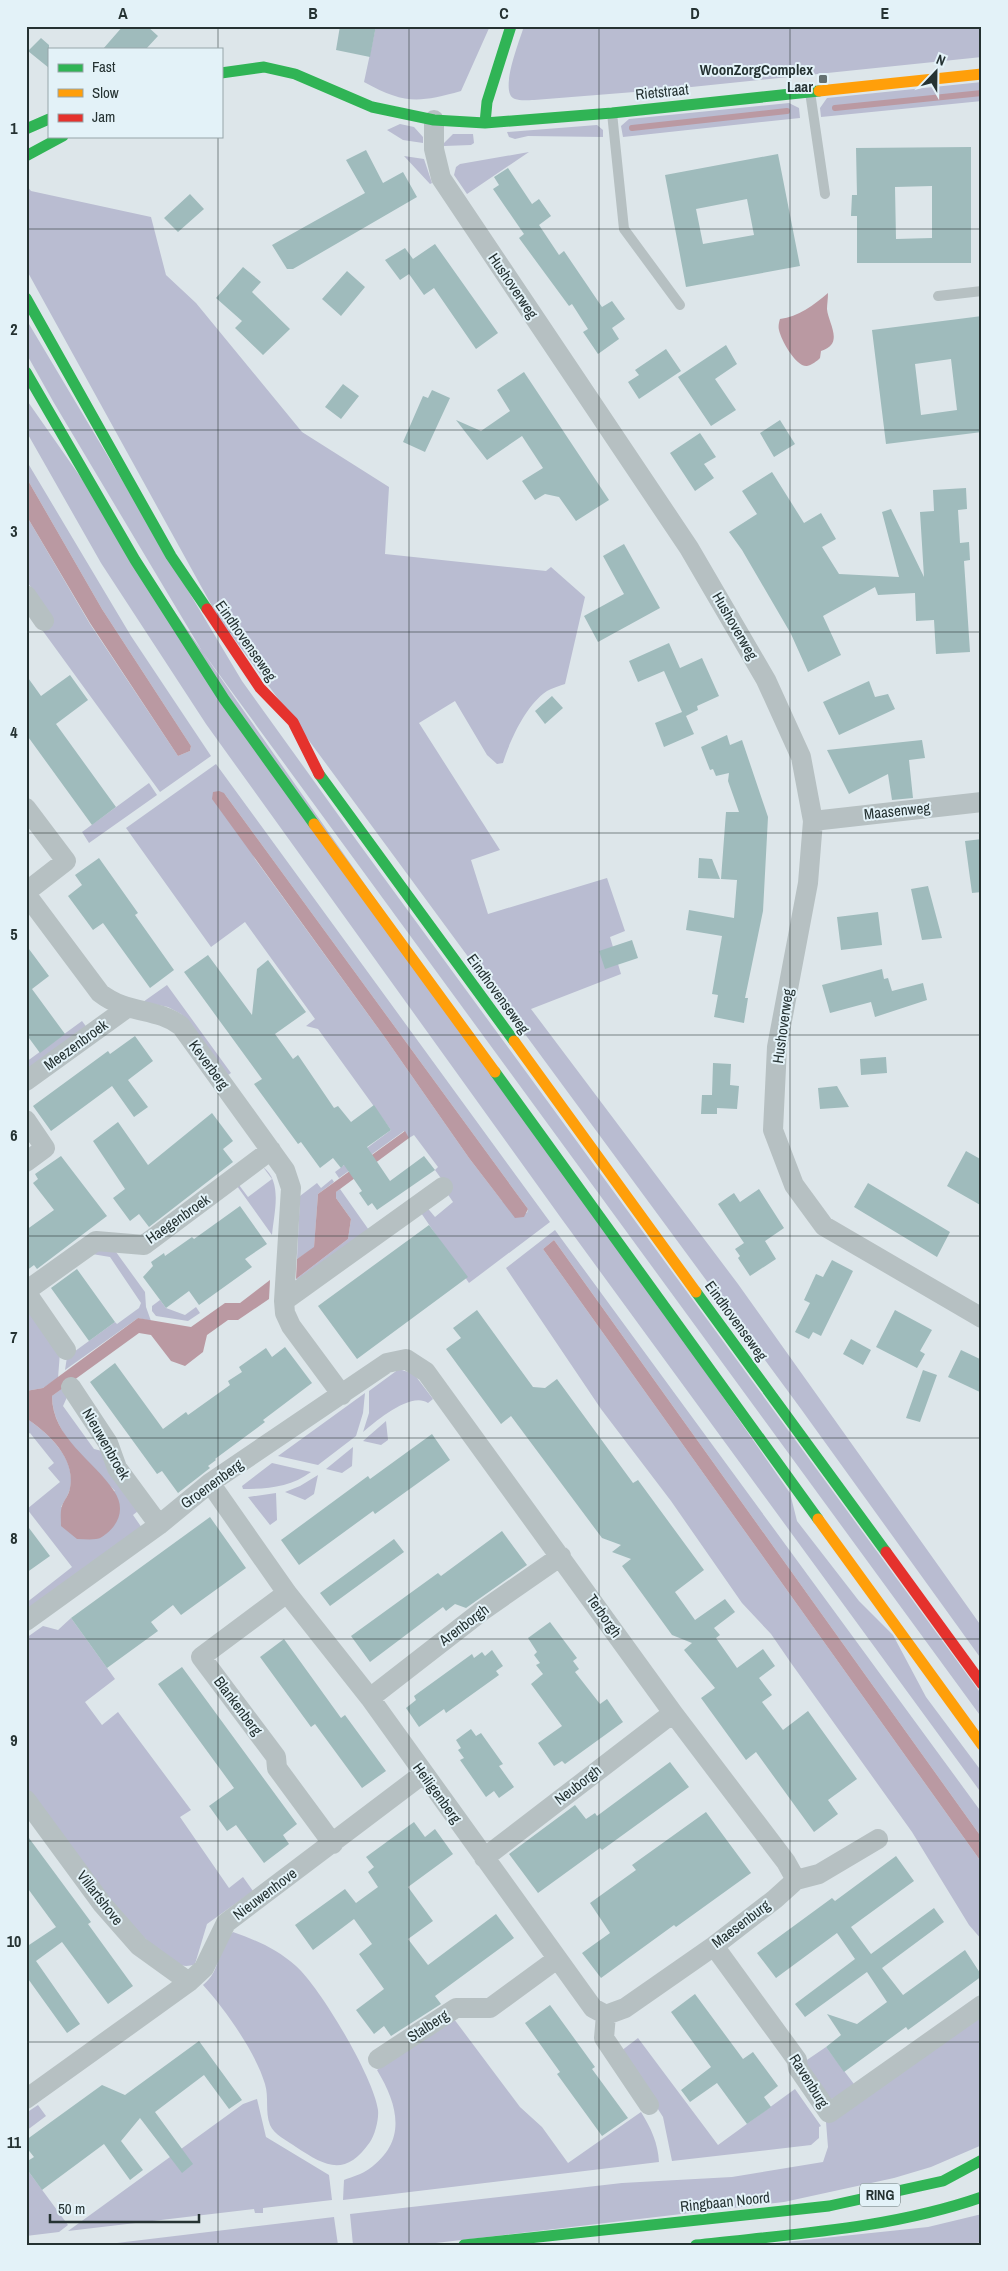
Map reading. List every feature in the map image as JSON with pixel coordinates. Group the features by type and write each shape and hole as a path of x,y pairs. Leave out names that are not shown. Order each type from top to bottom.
{"main road":[{"path":"485,123 487,102 510,26"},
{"path":"222,74 264,67 295,74 372,107 434,120"},
{"name":"Rietstraat","path":"434,120 485,123 612,112 982,74"},
{"path":"26,129 48,120"},
{"path":"27,154 59,138"},
{"name":"Eindhovenseweg","path":"26,298 171,556 254,680 293,722 320,775 982,1684"},
{"path":"26,372 135,560 224,699 982,1744"},
{"name":"Ringbaan Noord","path":"464,2245 829,2206 943,2181 982,2160"},
{"name":"RING","path":"696,2245 883,2224 942,2211 982,2197"}],"street":[{"name":"Hushoverweg","path":"434,120 434,150 441,178 689,548 766,680 801,756 813,821 808,883 777,1047 773,1130 794,1185 824,1226 982,1318"},
{"path":"26,595 44,621"},
{"name":"Maasenweg","path":"813,821 982,802"},
{"path":"26,808 66,861 26,893"},
{"name":"Keverberg","path":"26,893 100,993 113,1003 171,1018 181,1026 285,1170 291,1188 284,1301 285,1313 291,1326 342,1395"},
{"name":"Meezenbroek","path":"26,1081 127,1008"},
{"path":"26,1120 45,1148 26,1162"},
{"name":"Haegenbroek","path":"26,1292 96,1241 144,1245 271,1150"},
{"path":"284,1301 442,1187"},
{"path":"26,1292 66,1350"},
{"name":"Groenenberg","path":"26,1622 159,1525 210,1483 387,1363 406,1359"},
{"name":"Terborgh","path":"406,1359 426,1372 673,1713 786,1862 796,1880"},
{"name":"Nieuwenbroek","path":"71,1386 108,1443 118,1468 159,1525"},
{"name":"Heiligenberg","path":"210,1483 287,1593 370,1698 593,2008 606,2015"},
{"name":"Arenborgh","path":"370,1698 482,1611 561,1556"},
{"name":"Blankenberg","path":"287,1593 201,1657 276,1757 277,1768 333,1844"},
{"name":"Neuborgh","path":"484,1858 673,1713"},
{"name":"Nieuwenhove","path":"26,2099 189,1982 204,1968 226,1923 333,1844 423,1774"},
{"name":"Villartshove","path":"26,1800 103,1906 139,1946 189,1982"},
{"name":"Maesenburg","path":"606,2015 625,2008 714,1946 796,1880 819,1874 878,1839"},
{"name":"Ravenburg","path":"714,1946 797,2060 798,2068 829,2114 982,2005"},
{"name":"Stalberg","path":"378,2059 456,2008 490,2008 557,1959"},
{"path":"606,2015 604,2038 649,2105"}],"lane":[{"path":"810,91 824,194"},
{"path":"612,112 624,229 680,305"},
{"path":"938,296 982,291"}],"shaded area":[{"path":"376,26 490,26 461,91 433,98 411,99 401,98 364,82"},
{"path":"524,26 982,26 982,57 672,89 522,100 515,99 510,95 509,77"},
{"path":"982,82 982,101 821,117 820,108 827,98"},
{"path":"789,103 799,108 800,118 623,137 621,126 629,119"},
{"path":"400,124 414,127 423,137 423,143 403,140 387,130"},
{"path":"597,125 603,130 603,137 528,136 515,139 509,137 507,132"},
{"path":"453,134 473,134 474,143 471,145 444,146 444,143"},
{"path":"529,152 467,194 454,175 456,167 460,164"},
{"path":"404,156 424,159 432,183 430,184"},
{"path":"26,185 31,191 151,217 166,275 196,303 302,432 389,487 385,554 546,571 551,567 585,597 565,684 547,691 532,705 514,734 503,763 497,764 487,755 455,701 419,723 500,850 471,860 488,914 607,878 625,931 610,937 621,974 531,1009 738,1284 982,1627 982,1660 801,1409 218,617 26,269"},
{"path":"828,293 827,309 834,338 828,348 821,351 820,358 816,362 807,366 803,365 794,358 783,340 779,329 780,319 799,313"},
{"path":"26,319 242,681 982,1695 982,1718 202,651 26,353"},
{"path":"26,399 790,1493 797,1521 859,1601 893,1635 926,1697 982,1772 982,1794 561,1218 206,724 101,563 26,431"},
{"path":"26,460 131,636 211,756 160,792 40,627 47,611 26,580 26,515 90,624 178,756 190,751 191,746 102,609 26,477"},
{"path":"26,477 102,609 191,746 190,751 178,756 90,623 26,515"},
{"path":"216,764 550,1222 469,1283 419,1210 425,1205 435,1217 453,1202 445,1190 448,1188 435,1170 438,1167 414,1135 409,1138 404,1131 339,1178 335,1172 391,1130 318,1029 306,1026 315,1019 245,922 211,947 126,828","holes":["224,793 528,1209 527,1213 502,1201 469,1158 386,1039 255,859"]},
{"path":"149,783 157,795 89,843 82,832"},
{"path":"219,791 224,793 528,1209 524,1217 515,1218 469,1158 386,1039 212,799 213,792"},
{"path":"167,985 231,1073 228,1075 181,1014 168,1007 143,1002"},
{"path":"82,1021 88,1029 26,1074 26,1062"},
{"path":"405,1131 409,1138 336,1192 336,1198 351,1219 348,1239 296,1279 297,1259 314,1247 318,1194"},
{"path":"272,1179 276,1198 272,1235 237,1186 239,1185 248,1197"},
{"path":"332,1179 334,1182 318,1194 314,1248 297,1259 300,1196 317,1183 321,1188"},
{"path":"340,1189 371,1233 302,1284 296,1279 348,1239 351,1219 336,1198 336,1192"},
{"path":"555,1230 982,1813 982,1838 554,1240 543,1249 982,1863 982,1940 969,1925 912,1832 771,1634 742,1603 671,1501 601,1409 506,1268"},
{"path":"554,1240 982,1838 982,1863 543,1249"},
{"path":"99,1250 116,1252 145,1292 146,1307 151,1321 138,1318 65,1370 67,1357 115,1322 117,1324 139,1308 141,1303 110,1257 92,1254"},
{"path":"270,1280 269,1299 238,1320 228,1320 207,1335 203,1352 185,1366 171,1361 151,1335 139,1333 52,1396 54,1411 66,1436 106,1480 114,1491 119,1503 118,1520 111,1530 97,1539 77,1539 61,1526 61,1508 70,1488 71,1477 69,1467 65,1457 51,1439 26,1418 26,1391 43,1388 138,1318 191,1327 225,1303 240,1303"},
{"path":"160,1300 166,1308 185,1315 196,1307 200,1313 188,1321 156,1316 152,1311 152,1306"},
{"path":"28,1309 60,1352 58,1378 43,1388 26,1391 26,1311"},
{"path":"399,1369 414,1374 433,1399 428,1403 421,1400 403,1404 363,1432 369,1413 369,1391"},
{"path":"64,1387 68,1395 63,1406 94,1449 102,1451 138,1511 133,1515 142,1528 26,1612 26,1603 72,1567 27,1509 60,1482 48,1468 54,1463 30,1433 26,1435 26,1418 43,1431 59,1448 69,1467 70,1489 61,1507 115,1491 74,1448 58,1423 52,1396"},
{"path":"365,1393 363,1413 356,1436 318,1465 278,1456"},
{"path":"386,1421 388,1440 381,1445 363,1441"},
{"path":"353,1447 352,1466 342,1473 326,1469"},
{"path":"272,1463 311,1472 287,1484 243,1489 242,1486"},
{"path":"318,1475 314,1494 305,1500 285,1492 300,1486"},
{"path":"276,1493 277,1520 270,1525 248,1497"},
{"path":"71,1618 115,1679 85,1702 102,1725 118,1712 191,1810 180,1817 229,1888 243,1877 253,1891 207,1924 195,1964 182,1966 170,1962 118,1913 26,1788 26,1638 43,1626 58,1630"},
{"path":"233,1932 266,1946 296,1966 331,2012 357,2056 374,2095 378,2114 372,2139 352,2161 334,2165 316,2159 282,2138 272,2129 268,2115 265,2084 255,2059 221,2006 203,1985 213,1973 224,1945"},
{"path":"982,2013 982,2145 931,2167 894,2178 784,2202 419,2245 353,2245 350,2214 622,2183 732,2177 823,2162 828,2147 826,2122"},
{"path":"451,2015 520,2107 542,2127 568,2163 641,2112 653,2136 659,2162 343,2200 344,2180 369,2169 390,2147 394,2135 396,2122 394,2109 390,2096 377,2070"},
{"path":"638,2038 718,2145 795,2089 821,2126 819,2127 819,2138 811,2145 672,2161 663,2117 621,2051"},
{"path":"826,2047 857,2088 827,2101 801,2064"},
{"path":"257,2099 266,2137 329,2175 332,2200 263,2208 263,2213 255,2213 254,2209 68,2231 243,2104"},
{"path":"38,2105 46,2116 26,2131 26,2113"},
{"path":"26,2168 68,2225 59,2232 26,2236"},
{"path":"982,2214 982,2242 965,2245 757,2245 928,2227"},
{"path":"334,2217 338,2245 101,2245 125,2242"}],"building":[{"path":"123,26 147,26 158,36 147,48 104,48"},
{"path":"340,26 376,26 370,57 336,50"},
{"path":"41,38 49,45 48,67 28,51"},
{"path":"971,147 971,263 857,263 857,216 851,216 852,195 857,195 856,148","holes":["932,186 932,238 896,239 895,187"]},
{"path":"366,150 383,183 403,172 417,197 293,269 287,269 272,245 365,193 346,160"},
{"path":"778,154 800,266 686,287 665,175","holes":["747,199 754,235 703,244 696,209"]},
{"path":"508,168 532,204 539,199 551,216 539,225 559,255 564,251 602,307 612,301 625,319 612,328 619,339 598,354 583,332 588,329 572,304 569,306 519,238 524,234 493,189 499,185 494,177"},
{"path":"190,194 204,209 178,232 164,218"},
{"path":"435,244 498,333 476,349 434,288 424,295 409,274 400,280 385,260 405,248 413,259"},
{"path":"243,267 261,282 252,292 290,329 263,355 235,328 242,321 216,298"},
{"path":"347,271 365,287 341,316 322,299"},
{"path":"982,316 982,432 886,444 872,330","holes":["951,359 957,410 921,415 915,364"]},
{"path":"726,345 737,364 715,379 736,410 711,426 678,377"},
{"path":"666,349 681,371 639,399 628,382 639,375 635,370"},
{"path":"524,372 609,500 576,521 559,497 545,494 535,500 522,481 543,468 522,436 487,460 456,420 481,431 510,411 497,390"},
{"path":"343,384 359,396 341,419 325,407"},
{"path":"432,390 450,398 425,452 403,442 423,396 428,398"},
{"path":"780,420 795,444 774,457 760,433"},
{"path":"700,433 716,457 704,464 714,478 695,491 670,453"},
{"path":"772,472 804,523 821,513 836,539 822,547 839,574 899,577 882,512 891,509 924,577 920,512 934,511 933,490 966,488 967,509 958,510 960,543 969,542 970,560 964,561 970,652 936,654 934,620 916,621 915,593 878,595 875,587 823,616 841,655 808,672 791,634 742,550 729,532 757,514 742,491"},
{"path":"624,544 660,608 598,642 584,616 624,594 603,556"},
{"path":"669,643 680,668 702,658 719,696 697,706 698,710 686,716 694,734 664,747 655,723 682,712 664,671 638,682 629,661"},
{"path":"26,675 41,696 70,675 88,700 56,724 116,807 92,825 26,734"},
{"path":"869,681 875,697 888,694 895,709 839,735 823,702"},
{"path":"552,696 563,708 545,724 535,711"},
{"path":"727,735 730,745 742,740 768,817 763,911 745,998 748,998 744,1023 714,1017 718,995 712,994 722,936 686,930 689,910 734,918 737,880 721,879 726,812 739,812 728,781 729,773 716,776 713,769 710,770 701,747"},
{"path":"922,740 925,758 909,760 913,798 892,800 888,774 849,794 827,750"},
{"path":"982,839 982,892 972,893 965,841"},
{"path":"99,858 138,913 135,915 174,970 150,988 103,923 93,930 68,896 82,885 75,875"},
{"path":"699,858 712,859 720,879 698,878"},
{"path":"928,886 942,938 922,940 911,889"},
{"path":"878,912 882,945 841,950 837,917"},
{"path":"632,940 638,958 605,969 599,951"},
{"path":"26,945 49,976 32,989 65,1034 40,1053 26,1034"},
{"path":"208,955 252,1015 257,969 268,960 306,1012 275,1034 293,1059 298,1055 334,1108 338,1106 351,1122 374,1105 391,1130 367,1147 390,1181 424,1156 435,1170 377,1210 372,1203 368,1206 359,1193 362,1191 344,1165 341,1168 333,1158 320,1168 301,1142 298,1144 254,1084 262,1079 184,972"},
{"path":"882,969 884,979 888,978 892,991 923,983 927,1000 875,1017 871,1002 830,1013 822,985"},
{"path":"135,1036 153,1061 128,1080 148,1107 134,1117 112,1086 51,1131 33,1106 108,1051 110,1054"},
{"path":"886,1057 887,1073 861,1075 860,1059"},
{"path":"713,1063 731,1064 730,1085 739,1086 737,1109 717,1108 717,1114 701,1114 702,1095 712,1095"},
{"path":"837,1086 849,1107 820,1109 818,1088"},
{"path":"212,1113 233,1141 223,1149 233,1162 149,1227 139,1214 130,1221 113,1198 125,1189 93,1141 118,1122 148,1165"},
{"path":"966,1151 982,1160 982,1206 947,1186"},
{"path":"61,1156 107,1216 37,1269 34,1265 26,1271 26,1230 54,1210 33,1183 38,1179 35,1174"},
{"path":"868,1183 950,1232 937,1257 854,1207"},
{"path":"759,1189 784,1228 765,1241 776,1259 750,1276 738,1258 740,1256 735,1249 744,1243 718,1204 734,1193 740,1202"},
{"path":"240,1206 267,1244 245,1259 252,1267 199,1305 189,1291 166,1308 143,1277 153,1266 151,1262 164,1253 165,1256 192,1237 194,1239"},
{"path":"429,1225 468,1277 357,1359 318,1306"},
{"path":"832,1260 853,1271 821,1336 813,1332 809,1339 795,1332 810,1303 804,1300 816,1274 823,1277"},
{"path":"77,1269 115,1322 89,1341 51,1288"},
{"path":"477,1310 533,1387 545,1388 557,1379 633,1483 638,1480 704,1570 675,1592 695,1620 725,1599 735,1612 714,1628 720,1635 716,1638 737,1668 763,1649 775,1666 759,1678 772,1695 762,1702 783,1730 808,1711 857,1779 828,1800 838,1814 814,1832 756,1752 746,1760 701,1698 715,1688 684,1650 692,1643 672,1635 622,1566 631,1559 612,1552 621,1545 602,1538 511,1416 501,1424 446,1349 461,1338 453,1328"},
{"path":"895,1310 932,1330 920,1351 925,1354 917,1368 876,1347"},
{"path":"851,1339 871,1350 863,1365 843,1354"},
{"path":"285,1347 312,1383 263,1420 265,1422 215,1459 208,1466 210,1468 178,1493 162,1471 157,1474 90,1382 115,1363 163,1429 186,1412 188,1415 230,1385 228,1381 242,1372 239,1367 266,1348 272,1357"},
{"path":"961,1350 982,1360 982,1393 948,1377"},
{"path":"923,1370 937,1375 920,1422 906,1418"},
{"path":"432,1434 450,1460 375,1514 373,1511 299,1565 281,1540 368,1476 370,1479"},
{"path":"210,1517 246,1568 181,1615 173,1605 151,1622 158,1631 107,1668 71,1618"},
{"path":"26,1524 50,1556 26,1573"},
{"path":"502,1531 527,1565 466,1608 455,1604 446,1611 443,1607 370,1662 351,1636 438,1573 441,1576"},
{"path":"394,1539 404,1552 330,1606 320,1593"},
{"path":"550,1622 577,1658 573,1661 579,1669 575,1672 600,1704 607,1699 623,1722 565,1764 562,1761 554,1766 538,1743 562,1726 531,1684 543,1674 536,1665 540,1663 534,1655 537,1652 528,1638"},
{"path":"284,1639 341,1718 345,1715 386,1771 362,1788 315,1724 311,1727 260,1657"},
{"path":"492,1650 503,1666 496,1671 499,1675 446,1713 444,1709 419,1727 406,1708 416,1700 414,1696 472,1654 474,1658 482,1652 485,1656"},
{"path":"182,1667 297,1824 283,1835 289,1844 264,1863 236,1825 227,1831 209,1806 234,1788 158,1684"},
{"path":"471,1729 476,1736 481,1733 503,1764 499,1766 514,1787 499,1798 494,1791 486,1797 460,1760 464,1758 458,1750 461,1748 456,1740"},
{"path":"670,1762 689,1787 602,1850 600,1848 538,1893 509,1854 575,1805 586,1819 595,1813 597,1816"},
{"path":"706,1812 751,1873 676,1927 674,1925 601,1978 582,1953 610,1933 590,1903 636,1870 632,1865"},
{"path":"414,1822 425,1837 435,1829 453,1854 408,1887 433,1921 408,1939 428,1965 496,1914 514,1938 435,1996 441,2004 391,2036 384,2026 374,2034 356,2010 384,1989 359,1954 372,1944 354,1919 313,1950 295,1925 345,1889 356,1903 378,1887 368,1872 374,1867 366,1857"},
{"path":"26,1834 91,1922 88,1924 133,1986 108,2004 62,1942 36,1961 80,2024 67,2033 26,1976 26,1947 56,1927 26,1886"},
{"path":"896,1856 914,1881 851,1927 871,1954 934,1908 944,1922 882,1968 903,1995 965,1950 982,1976 908,2030 906,2027 844,2072 826,2047 841,2035 827,2014 857,2024 887,2002 867,1972 805,2017 795,2004 855,1959 837,1933 776,1978 757,1953 832,1898 835,1901"},
{"path":"695,1994 743,2059 753,2052 778,2086 764,2097 771,2107 747,2124 717,2083 690,2102 681,2090 711,2067 671,2012"},
{"path":"550,2005 595,2067 592,2069 628,2118 602,2136 557,2074 560,2072 525,2023"},
{"path":"199,2041 242,2100 229,2109 204,2075 155,2112 193,2164 182,2173 140,2118 121,2141 143,2170 130,2180 104,2144 42,2190 26,2168 26,2162 34,2157 26,2147 26,2140 102,2085 125,2095"}],"waterway":[{"path":"835,108 982,93"},
{"path":"632,128 787,111"}],"traffic: fast":[{"path":"485,123 487,102 511,26"},
{"path":"222,73 264,67 295,74 372,107 434,120 485,123 612,113 819,91"},
{"path":"26,129 48,119"},
{"path":"26,156 59,138"},
{"path":"26,298 171,556 207,609"},
{"path":"26,372 135,560 224,699 314,824"},
{"path":"319,774 514,1041"},
{"path":"495,1072 818,1519"},
{"path":"696,1292 886,1552"},
{"path":"464,2245 829,2206 943,2181 982,2160"},
{"path":"696,2245 841,2229 912,2216 982,2197"}],"traffic: slow":[{"path":"819,91 982,74"},
{"path":"314,824 495,1072"},
{"path":"514,1041 696,1292"},
{"path":"818,1519 982,1745"}],"traffic: jam":[{"path":"207,609 260,688 293,722 319,774"},
{"path":"886,1552 982,1684"}],"place":[{"name":"WoonZorgComplex Laar","path":"823,79"}]}
